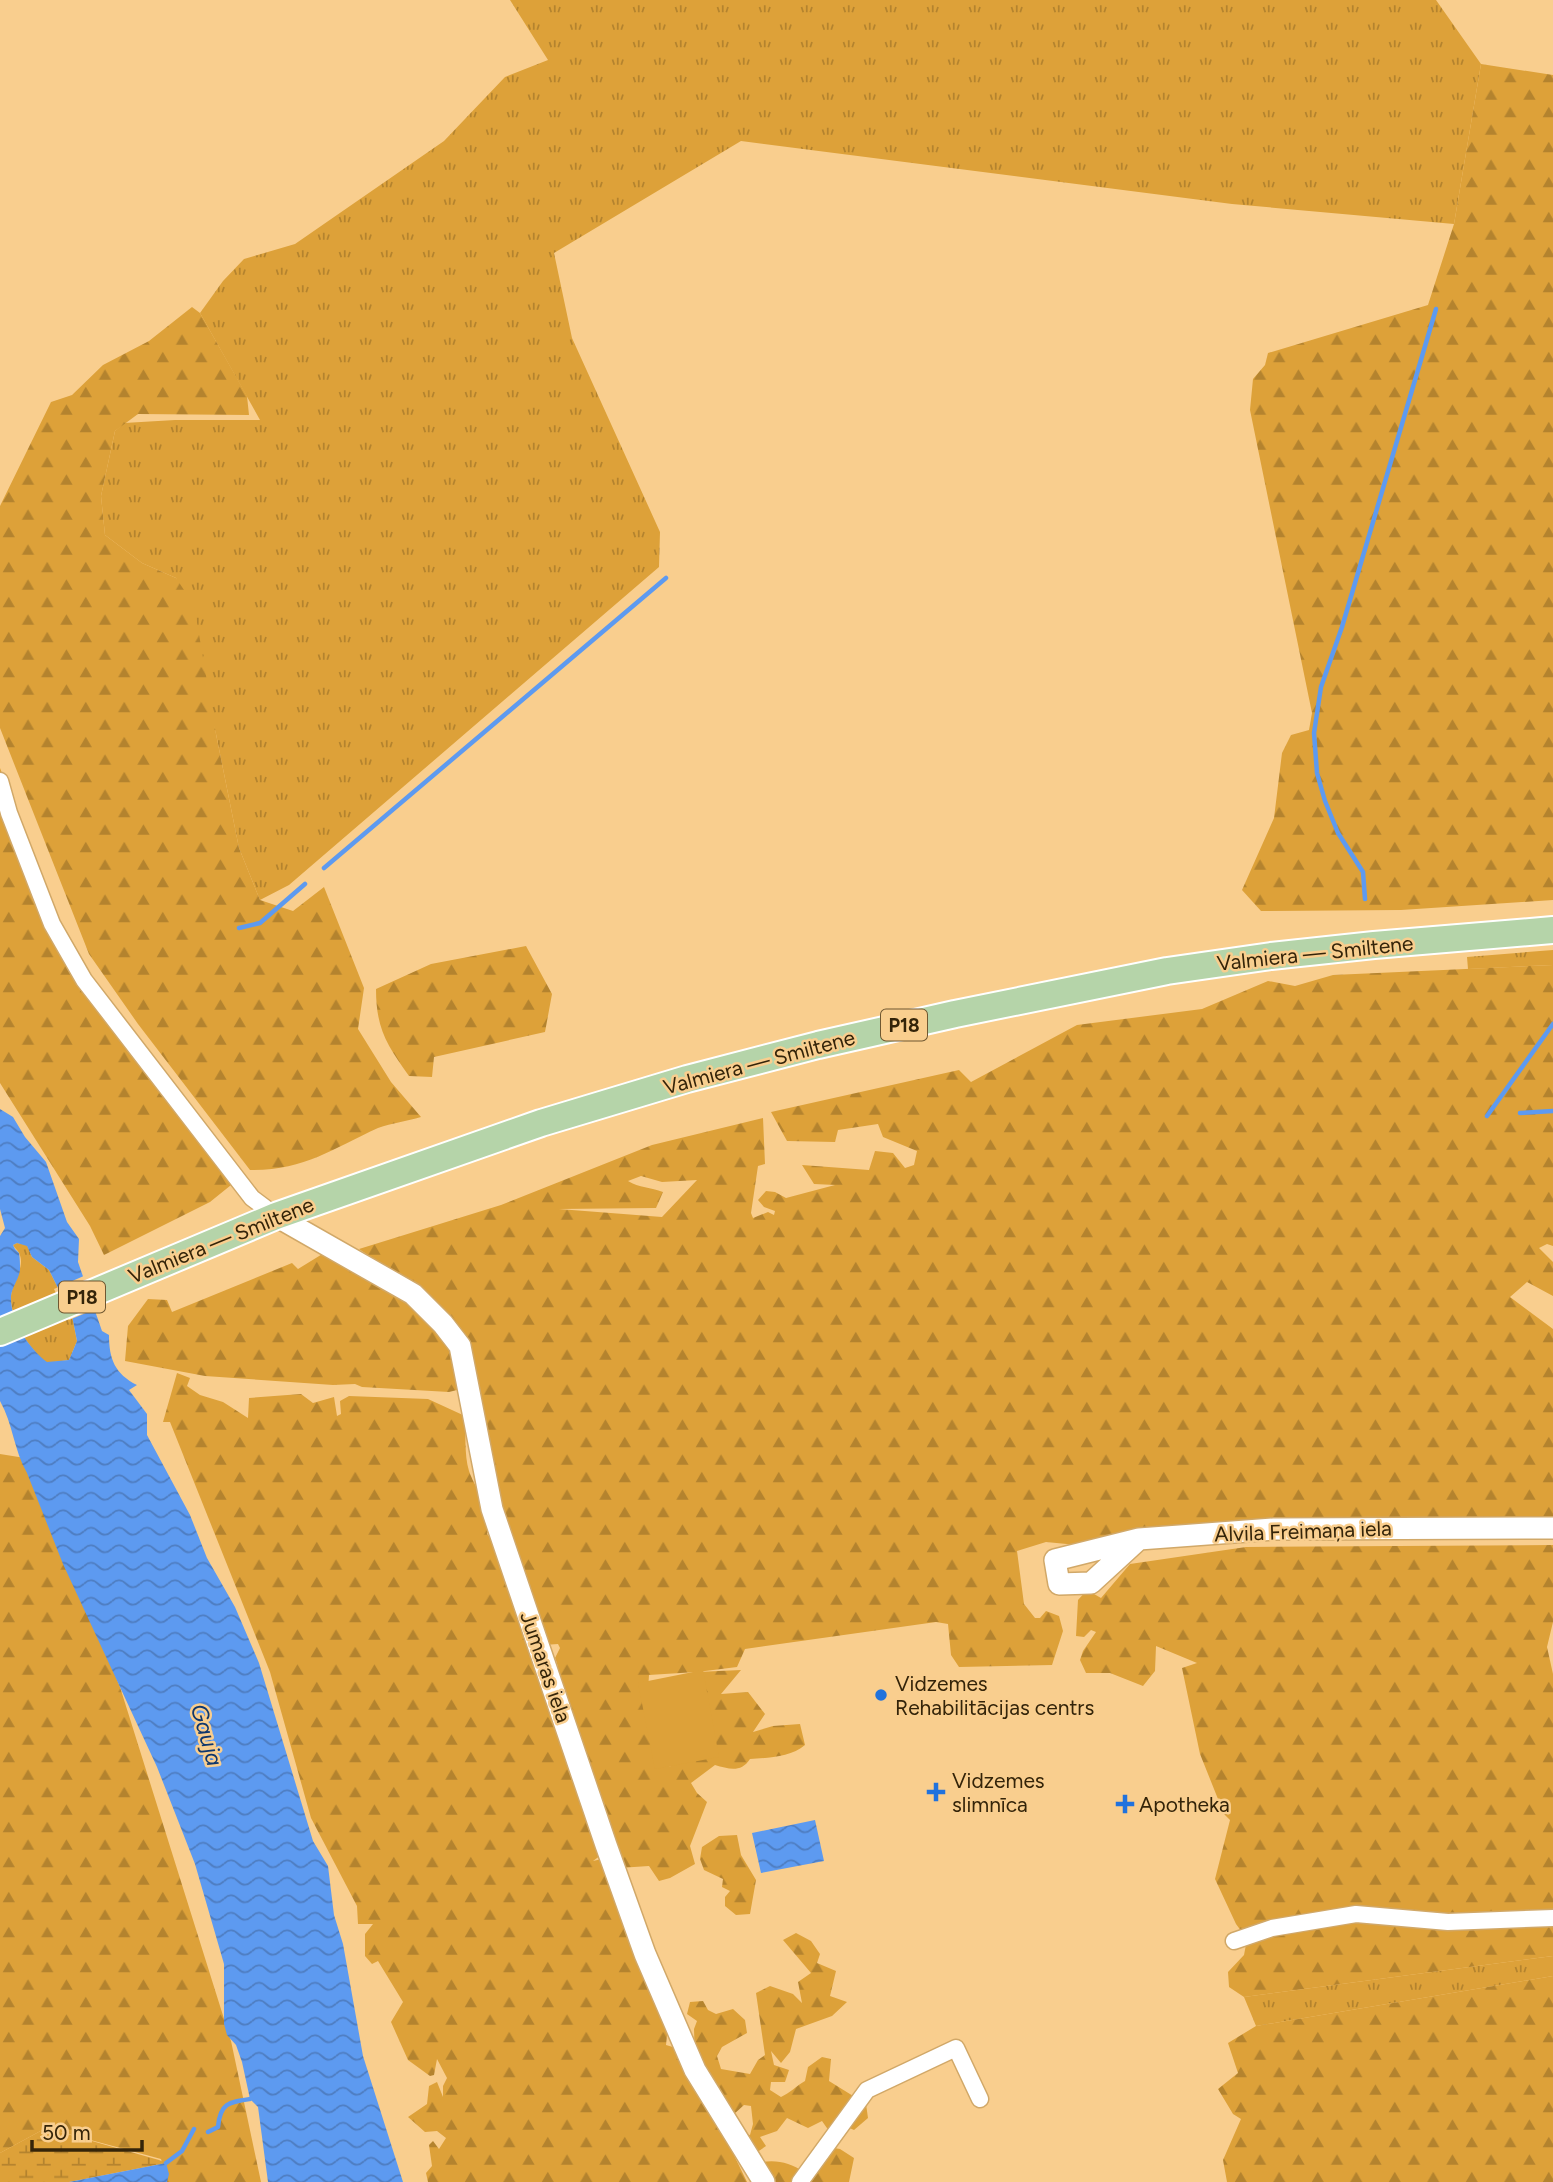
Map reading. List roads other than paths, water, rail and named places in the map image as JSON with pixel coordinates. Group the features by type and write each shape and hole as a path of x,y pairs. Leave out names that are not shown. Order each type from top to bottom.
{"main road":[{"name":"Valmiera — Smiltene","path":"0,1332 276,1216 541,1123 687,1079 818,1045 1167,971 1374,944 1553,930"}],"street":[{"path":"0,781 9,813 52,924 84,980 252,1198 276,1216"},
{"name":"Jumaras iela","path":"276,1216 413,1294 443,1324 460,1346 492,1509 645,1954 695,2070 764,2182"},
{"name":"Alvila Freimaņa iela","path":"1139,1539 1090,1583 1059,1584 1055,1560 1139,1539 1274,1529 1553,1528"},
{"path":"1234,1941 1272,1928 1356,1914 1448,1922 1553,1918"},
{"path":"800,2182 867,2090 956,2048 980,2099"}],"water":[{"name":"Gauja","path":"0,1109 13,1117 25,1137 46,1162 67,1222 79,1239 78,1262 102,1331 109,1335 112,1358 118,1371 137,1385 129,1390 147,1414 147,1435 190,1515 207,1558 235,1607 259,1663 313,1841 328,1866 334,1915 343,1944 363,2056 403,2182 268,2182 258,2107 250,2099 242,2062 224,2024 224,1964 195,1864 157,1767 63,1564 19,1456 0,1401 0,1236 5,1228 0,1209","holes":["17,1243 27,1246 32,1257 49,1270 72,1316 77,1341 69,1360 47,1362 27,1342 17,1324 11,1296 20,1266 19,1253 13,1245"]},
{"path":"815,1820 824,1861 761,1873 752,1833"},
{"path":"166,2163 169,2174 167,2182 69,2182"}],"waterway":[{"path":"1365,899 1363,872 1338,833 1325,801 1317,773 1314,733 1321,687 1342,627 1436,309"},
{"path":"324,868 666,578"},
{"path":"239,928 260,923 305,884"},
{"path":"1487,1116 1553,1024"},
{"path":"1520,1113 1553,1111"},
{"path":"208,2132 218,2127 223,2108 236,2101 250,2099"},
{"path":"166,2163 182,2151 194,2129"}],"place":[{"name":"Vidzemes Rehabilitācijas centrs","path":"881,1695"},
{"name":"Vidzemes slimnīca","path":"936,1792"},
{"name":"Apotheka","path":"1125,1804"}]}
